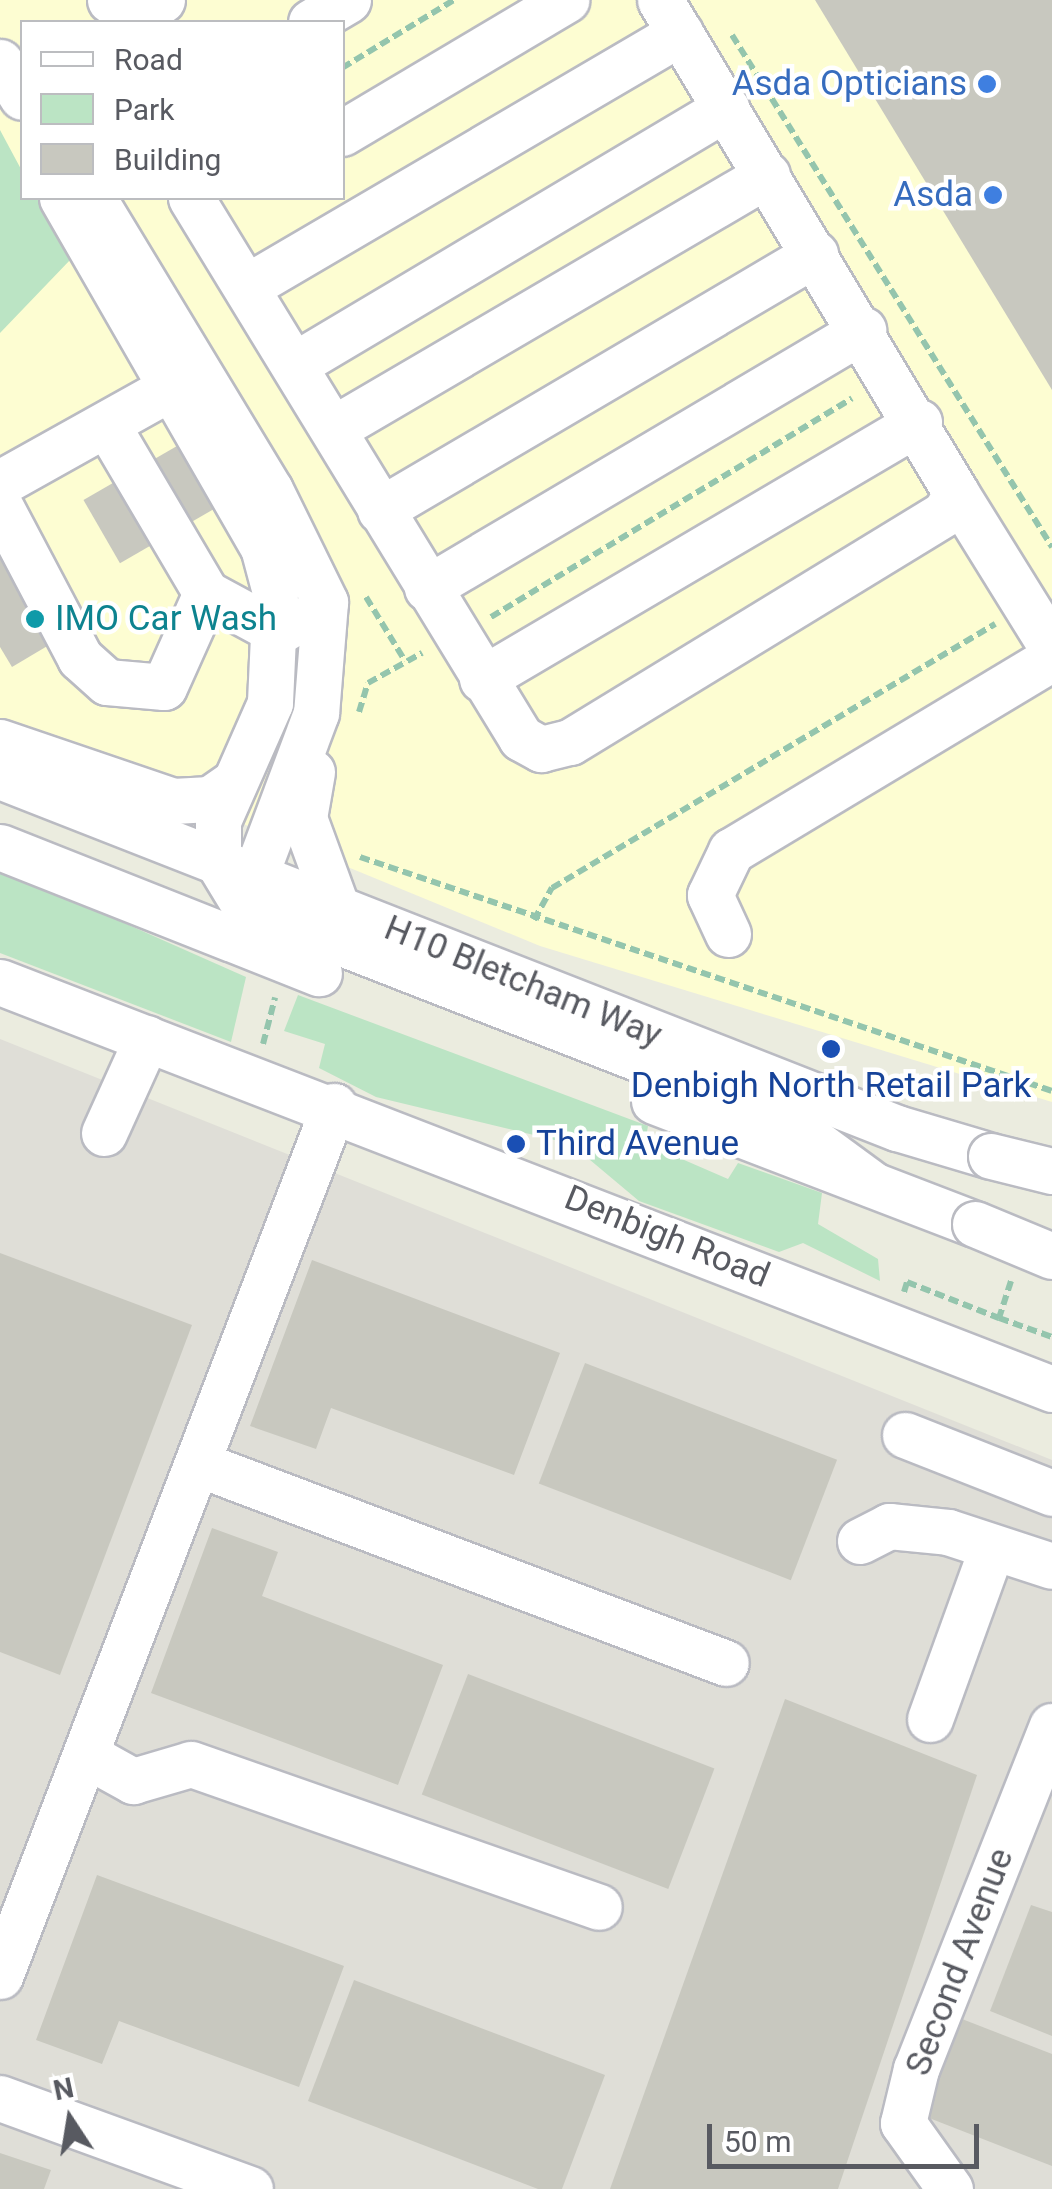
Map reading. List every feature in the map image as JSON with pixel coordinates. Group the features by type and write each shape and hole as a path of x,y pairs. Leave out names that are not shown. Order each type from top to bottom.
{"street":[{"path":"112,9 136,15 162,0"},
{"path":"314,20 348,0"},
{"path":"345,131 566,0"},
{"path":"248,286 687,16 726,108 1052,648"},
{"path":"0,62 20,94"},
{"path":"294,364 726,108"},
{"path":"333,430 767,175"},
{"path":"63,200 188,389 270,490 326,602 330,703 304,801 308,840 337,908"},
{"path":"94,200 262,547 278,632 270,703 218,821 239,881"},
{"path":"210,204 248,286 426,588 520,738 541,749 570,742 946,514 956,493"},
{"path":"380,510 815,254"},
{"path":"426,588 862,330"},
{"path":"0,483 107,425 188,389"},
{"path":"482,679 919,422"},
{"path":"107,425 206,593 278,632"},
{"path":"270,490 270,526 299,616 278,632"},
{"path":"0,506 80,658 107,682 164,687 206,593"},
{"path":"182,919 239,881 316,713 326,602"},
{"path":"728,934 710,895 731,851 1052,658"},
{"path":"0,742 173,802 210,798 234,782"},
{"name":"H10 Bletcham Way","path":"0,776 771,1110 872,1184"},
{"name":"H10 Bletcham Way","path":"0,847 1052,1256"},
{"name":"H10 Bletcham Way","path":"239,881 337,908 897,1128 1052,1171"},
{"name":"Denbigh Road","path":"0,982 334,1106 1052,1390"},
{"path":"104,1133 147,1038"},
{"path":"0,1976 12,1908 86,1756 334,1106"},
{"path":"905,1435 1052,1493"},
{"path":"199,1464 726,1663"},
{"path":"860,1541 889,1526 992,1548 1043,1564 1052,1512"},
{"path":"930,1719 992,1548"},
{"name":"Second Avenue","path":"950,2189 903,2123 916,2069 1052,1726"},
{"path":"86,1756 134,1781 191,1764 598,1906"},
{"path":"0,2098 250,2189"}],"path":[{"path":"345,66 454,0"},
{"path":"687,16 1052,547"},
{"path":"534,920 552,888 1028,605"},
{"path":"308,840 534,920 1052,1091"},
{"path":"254,1079 285,960"},
{"path":"907,1282 999,1318"}],"shaded area":[{"path":"0,0 1052,0 1052,1102 540,946 0,724"},
{"path":"0,1039 1052,1460 1052,2189 0,2189"}],"green space":[{"path":"0,130 20,167 20,200 38,200 71,259 0,333"},
{"path":"0,868 246,977 231,1042 0,953"},
{"path":"298,995 648,1126 645,1143 728,1179 738,1163 822,1193 818,1224 878,1259 880,1281 803,1243 779,1252 639,1201 571,1144 376,1097 319,1068 325,1044 284,1031"}],"building":[{"name":"Asda","path":"815,0 1052,0 1052,390"},
{"path":"177,446 214,509 120,563 83,500"},
{"name":"IMO Car Wash","path":"0,552 76,629 12,667 0,647"},
{"path":"0,1253 192,1325 60,1675 0,1652"},
{"path":"312,1260 560,1353 514,1475 331,1408 316,1449 250,1426"},
{"path":"585,1363 837,1460 791,1580 539,1483"},
{"path":"212,1528 278,1552 262,1596 443,1665 398,1785 151,1693"},
{"path":"468,1674 714,1769 668,1889 422,1794"},
{"path":"785,1699 977,1775 838,2189 610,2189"},
{"path":"97,1875 344,1966 299,2087 119,2021 102,2064 36,2040"},
{"path":"1031,1905 1052,1912 1052,2036 990,2011"},
{"path":"354,1980 605,2075 562,2189 538,2189 308,2101"},
{"path":"962,2019 1052,2054 1052,2166 924,2116"},
{"path":"0,2153 51,2170 44,2189 0,2189"}],"place":[{"name":"Asda Opticians","path":"987,84"},
{"name":"Asda","path":"993,195"},
{"name":"IMO Car Wash","path":"35,619"},
{"name":"Denbigh North Retail Park","path":"831,1049"},
{"name":"Third Avenue","path":"516,1144"}]}
